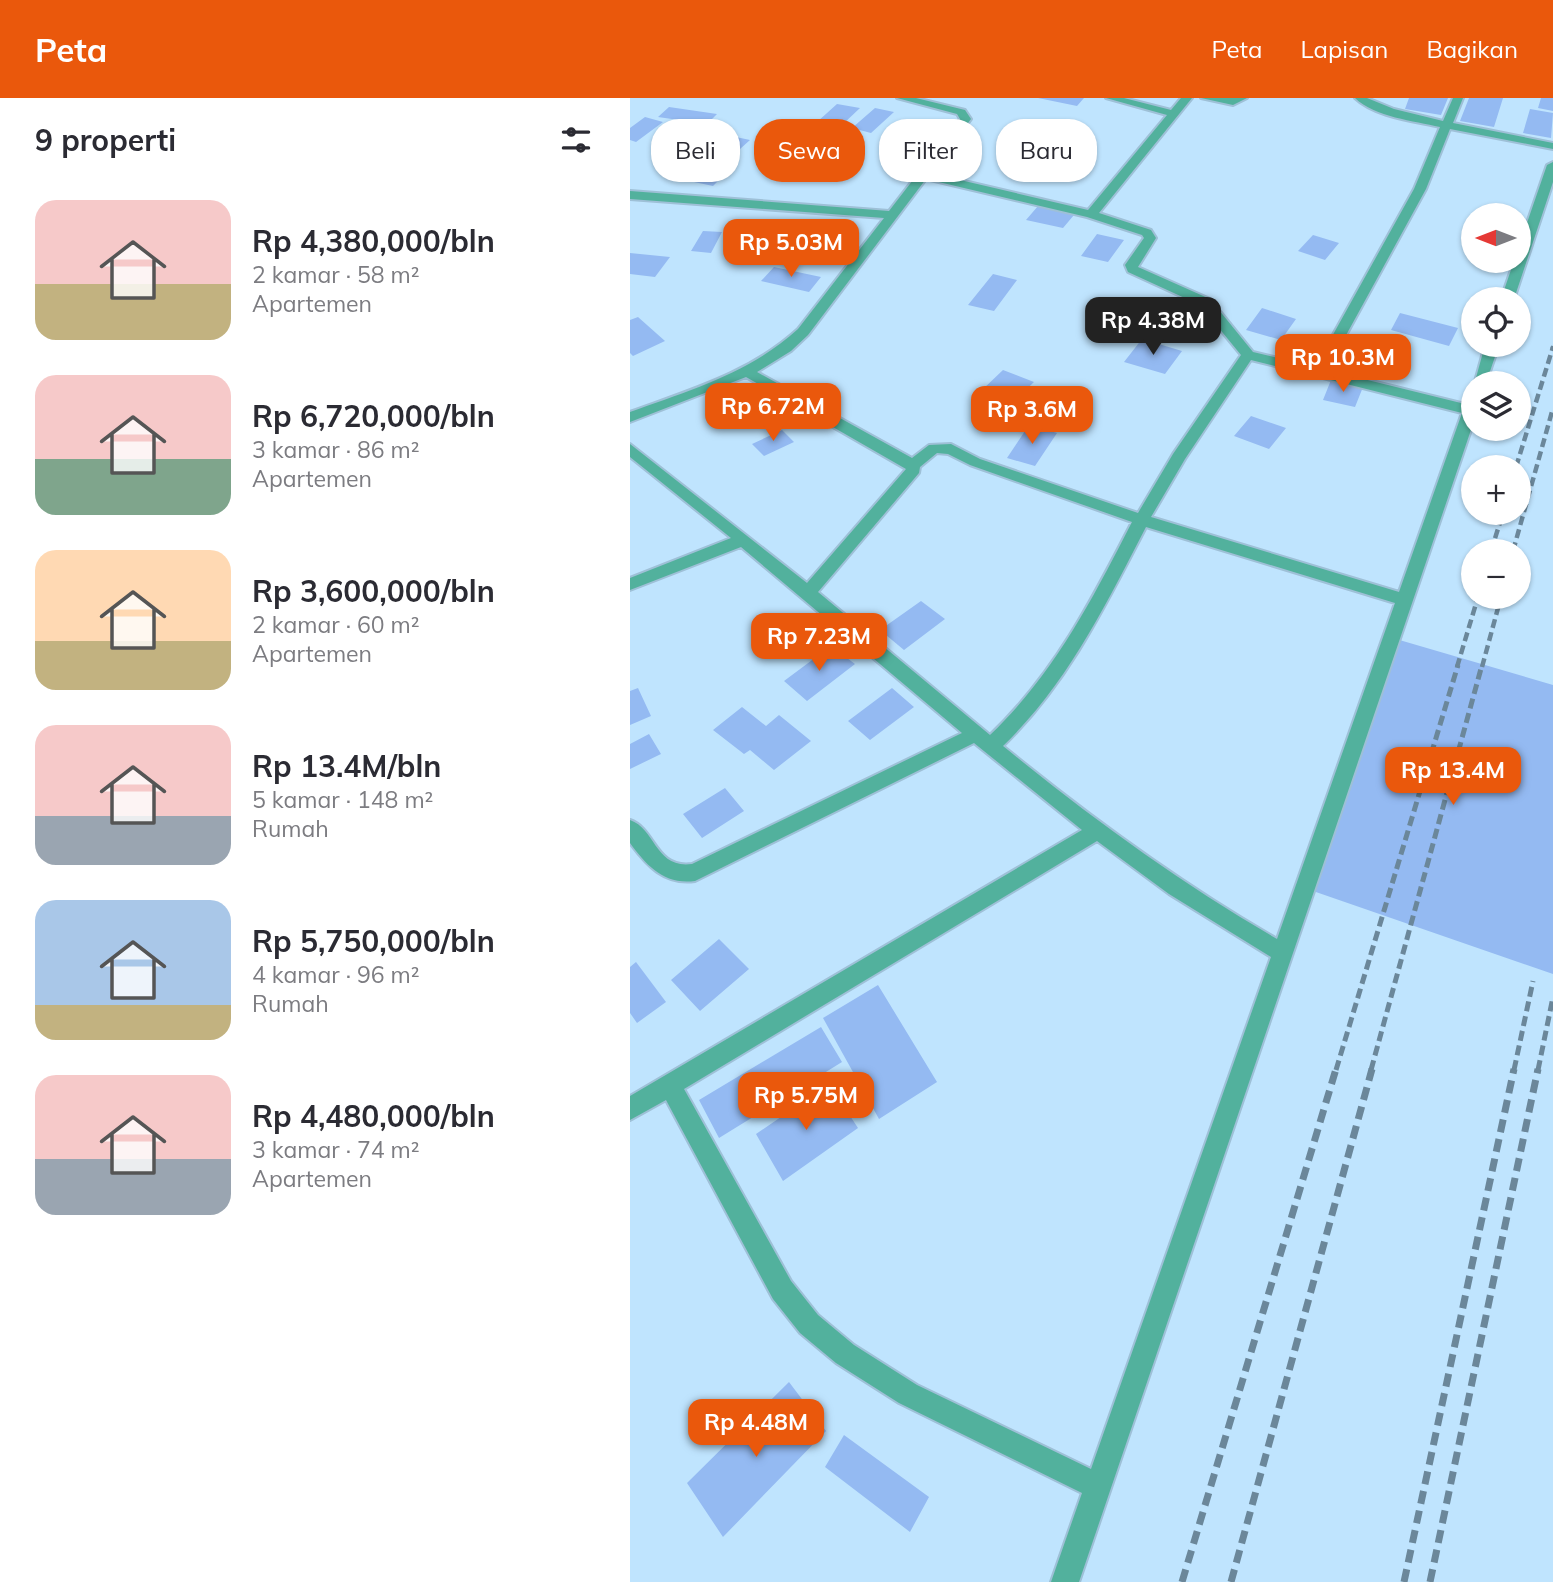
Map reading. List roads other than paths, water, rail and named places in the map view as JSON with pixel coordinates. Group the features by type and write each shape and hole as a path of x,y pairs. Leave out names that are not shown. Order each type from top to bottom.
{"street":[{"path":"902,98 951,110 965,115 966,119"},
{"path":"951,110 962,98"},
{"path":"1111,98 1174,114"},
{"path":"1091,214 1187,98"},
{"path":"1206,98 1233,102 1242,98"},
{"path":"1360,98 1364,104 1371,107 1553,146"},
{"path":"1319,373 1420,189 1458,98"},
{"path":"1511,287 1553,165"},
{"path":"630,417 747,372 775,358 803,332 918,182"},
{"path":"953,182 1091,214 1147,233 1150,238 1148,244 1130,265 1132,269 1205,302 1248,355 1461,403"},
{"path":"630,195 892,215"},
{"path":"630,828 664,869 684,875 695,872 984,740 1019,721 1051,683 1093,617 1142,520 1248,355"},
{"path":"747,372 913,465"},
{"path":"1065,1582 1461,438"},
{"path":"809,592 912,473 913,465 934,448 951,449 975,462 1142,520 1406,600"},
{"path":"630,449 809,592 984,740 1097,831 1222,919 1283,953"},
{"path":"630,584 743,540"},
{"path":"630,1109 1097,831"},
{"path":"670,1086 782,1290 809,1324 845,1354 908,1394 1097,1486"}],"railway":[{"path":"1520,455 1553,347"},
{"path":"1516,539 1553,408"},
{"path":"1495,539 1499,525"},
{"path":"1457,667 1474,609"},
{"path":"1482,667 1498,609"},
{"path":"1336,1070 1458,665"},
{"path":"1371,1070 1482,665"},
{"path":"1514,1070 1533,981"},
{"path":"1538,1070 1553,997"},
{"path":"1182,1582 1336,1069"},
{"path":"1231,1582 1372,1069"},
{"path":"1404,1582 1514,1069"},
{"path":"1430,1582 1538,1069"}]}
